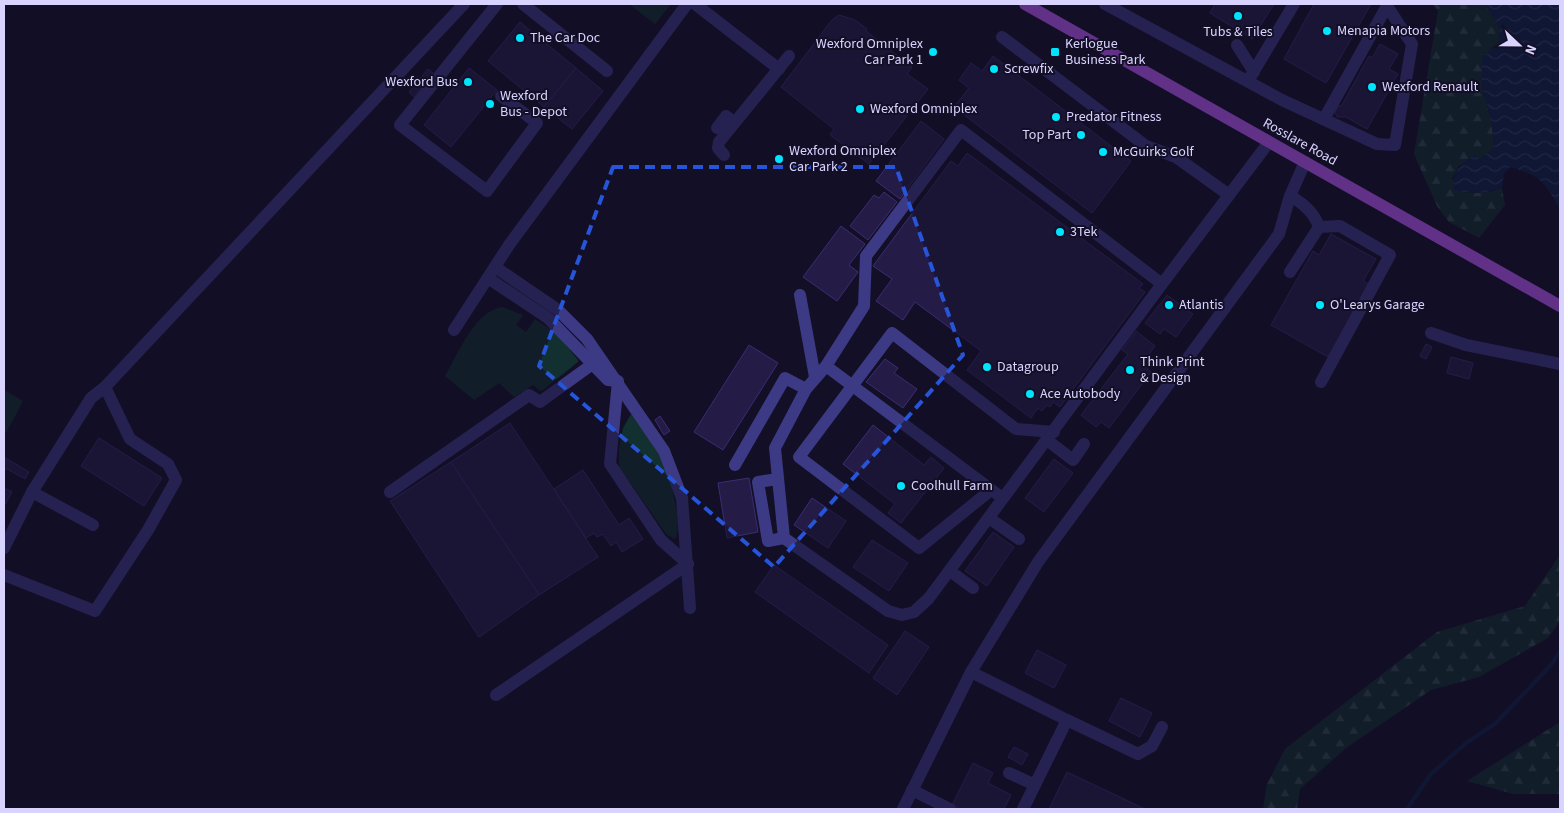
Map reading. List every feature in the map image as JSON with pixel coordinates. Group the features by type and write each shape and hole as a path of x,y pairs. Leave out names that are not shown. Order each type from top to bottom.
{"main road":[{"name":"Rosslare Road","path":"1025,4 1560,306"}],"street":[{"path":"4,548 32,492 91,398 105,387 464,4"},
{"path":"497,4 400,125 487,191 538,123 501,96"},
{"path":"523,4 607,71"},
{"path":"454,330 492,272 687,4"},
{"path":"696,4 778,69"},
{"path":"1251,77 1294,4"},
{"path":"1110,5 1251,77 1282,100 1377,144 1395,145 1412,44 1387,6 1324,119"},
{"path":"1002,37 1146,146 1176,157 1228,196"},
{"path":"1237,45 1251,77"},
{"path":"724,155 718,148 719,142 742,122 753,102 788,56"},
{"path":"717,128 726,116 738,126"},
{"path":"784,538 775,448 806,389 826,366 864,306 866,256 961,130 1162,284"},
{"path":"778,479 758,482 768,541 784,538 888,611 902,616 914,612 950,571 1269,142"},
{"path":"903,809 971,672 1038,562 1279,234 1290,196 1305,162"},
{"path":"1290,196 1304,205 1316,218 1319,227"},
{"path":"1319,227 1340,226 1390,255 1321,382"},
{"path":"1290,272 1319,227"},
{"path":"492,272 548,318 594,363 608,380 618,381"},
{"path":"492,272 558,310 587,340 618,381 664,451 682,498 690,608"},
{"path":"800,295 815,377"},
{"path":"991,490 919,548 799,457 892,332 1016,429 1050,436 1073,460 1084,444"},
{"path":"1431,333 1466,345 1560,364"},
{"path":"390,492 529,395 540,402 594,363"},
{"path":"826,366 1003,498"},
{"path":"734,465 785,378 806,389"},
{"path":"618,381 610,464 661,540 688,564"},
{"path":"4,575 95,611 148,530 176,480 168,464 130,439 105,387"},
{"path":"32,492 93,525"},
{"path":"989,518 1019,539"},
{"path":"496,695 688,564"},
{"path":"950,571 974,588"},
{"path":"971,672 1138,754 1152,746 1162,727"},
{"path":"1023,809 1068,720"},
{"path":"1009,773 1035,785"},
{"path":"912,790 950,809"}],"highlighted area":[{"path":"613,167 896,167 963,355 774,567 539,366"}],"green space":[{"path":"629,4 671,4 655,24"},
{"path":"1433,4 1486,4 1499,28 1500,42 1482,58 1482,86 1492,125 1494,148 1481,158 1473,156 1459,166 1452,179 1466,193 1491,192 1502,188 1505,205 1479,238 1449,222 1437,206 1414,154 1438,11"},
{"path":"502,307 523,315 516,325 526,332 535,319 557,334 578,362 543,390 540,391 533,385 514,397 499,383 474,400 445,376 475,325 492,311"},
{"path":"4,390 23,401 6,433 4,432"},
{"path":"631,414 655,447 665,466 677,512 678,523 675,539 667,535 619,467 619,448 623,428"},
{"path":"1560,555 1560,621 1548,638 1479,677 1431,690 1346,748 1300,789 1297,809 1263,809 1267,784 1285,749 1437,632 1525,606"},
{"path":"1560,722 1560,794 1513,794 1467,781"}],"water":[{"path":"1486,4 1560,4 1560,209 1541,181 1536,177 1510,167 1504,174 1502,188 1478,193 1454,190 1455,174 1460,166 1473,156 1481,158 1494,148 1492,125 1482,85 1482,58 1500,42 1499,28"}],"building":[{"path":"1215,4 1274,4 1252,39 1210,13"},
{"name":"Menapia Motors","path":"1314,4 1371,4 1326,83 1284,59"},
{"name":"Wexford Omniplex","path":"839,15 855,20 867,29 866,31 912,67 907,74 928,89 869,164 830,135 834,129 781,87 832,20"},
{"path":"520,22 576,68 544,107 488,61"},
{"name":"Wexford Renault","path":"1380,44 1398,54 1389,69 1398,74 1367,129 1346,117 1337,117 1335,112 1337,107 1342,105 1369,56 1372,58"},
{"path":"993,56 1131,161 1092,213 954,107 969,88 959,80 971,63 982,71"},
{"path":"469,68 497,90 451,147 424,125"},
{"path":"576,68 603,91 572,129 544,107"},
{"path":"428,69 433,73 414,97 409,92"},
{"path":"921,121 944,139 900,199 876,181"},
{"path":"967,153 1143,284 1139,288 1145,292 1060,407 1053,402 1050,407 1047,405 1042,411 1038,408 1031,418 967,370 981,351 915,302 903,320 876,301 892,279 873,266 951,161 958,166"},
{"path":"884,192 897,202 868,240 850,226 874,195 879,198"},
{"path":"841,226 865,244 849,265 858,272 837,301 803,277"},
{"name":"O'Learys Garage","path":"1331,234 1376,259 1363,281 1369,284 1328,357 1271,325 1313,251 1319,255"},
{"path":"1167,295 1193,314 1176,337 1164,329 1160,334 1145,323"},
{"path":"1136,331 1155,346 1142,364 1151,372 1109,428 1101,422 1096,427 1081,415 1128,354 1122,350"},
{"path":"1426,344 1432,347 1426,359 1420,356"},
{"path":"749,345 778,363 723,450 694,432"},
{"path":"1451,357 1473,363 1469,379 1447,373"},
{"path":"885,359 898,368 894,373 917,389 903,408 866,382"},
{"path":"660,416 670,431 664,435 655,420"},
{"path":"510,423 598,557 539,595 451,462"},
{"name":"Coolhull Farm","path":"873,425 924,465 931,457 944,468 901,523 888,513 895,504 843,464"},
{"path":"99,438 162,478 144,506 81,466"},
{"path":"4,457 29,472 25,479 7,469 4,470"},
{"path":"1054,459 1073,473 1044,512 1025,498"},
{"path":"451,462 539,595 479,637 390,501"},
{"path":"583,470 619,525 629,518 643,539 622,552 616,542 611,546 603,534 597,537 594,533 586,538 554,489"},
{"path":"749,478 758,532 727,538 718,483"},
{"path":"4,488 12,492 4,506"},
{"path":"812,498 846,521 828,548 794,525"},
{"path":"993,532 1014,547 987,586 965,571"},
{"path":"872,540 908,563 889,591 853,567"},
{"path":"774,565 888,645 869,673 755,592"},
{"path":"905,631 929,647 897,695 873,678"},
{"path":"1037,650 1066,665 1054,688 1025,673"},
{"path":"1121,698 1152,713 1140,737 1109,721"},
{"path":"1014,747 1028,754 1022,765 1008,757"},
{"path":"973,763 993,773 988,783 1011,795 1004,809 961,809 952,805"},
{"path":"1067,772 1145,809 1049,809"}],"waterway":[{"path":"1407,809 1431,774 1466,743 1496,723 1551,665 1560,651"}],"place":[{"name":"Tubs & Tiles","path":"1238,16"},
{"name":"Menapia Motors","path":"1327,31"},
{"name":"The Car Doc","path":"520,38"},
{"name":"Wexford Omniplex Car Park 1","path":"933,52"},
{"name":"Kerlogue Business Park","path":"1055,52"},
{"name":"Screwfix","path":"994,69"},
{"name":"Wexford Bus","path":"468,82"},
{"name":"Wexford Renault","path":"1372,87"},
{"name":"Wexford Bus - Depot","path":"490,104"},
{"name":"Wexford Omniplex","path":"860,109"},
{"name":"Predator Fitness","path":"1056,117"},
{"name":"Top Part","path":"1081,135"},
{"name":"McGuirks Golf","path":"1103,152"},
{"name":"Wexford Omniplex Car Park 2","path":"779,159"},
{"name":"3Tek","path":"1060,232"},
{"name":"Atlantis","path":"1169,305"},
{"name":"O'Learys Garage","path":"1320,305"},
{"name":"Datagroup","path":"987,367"},
{"name":"Think Print & Design","path":"1130,370"},
{"name":"Ace Autobody","path":"1030,394"},
{"name":"Coolhull Farm","path":"901,486"}]}
